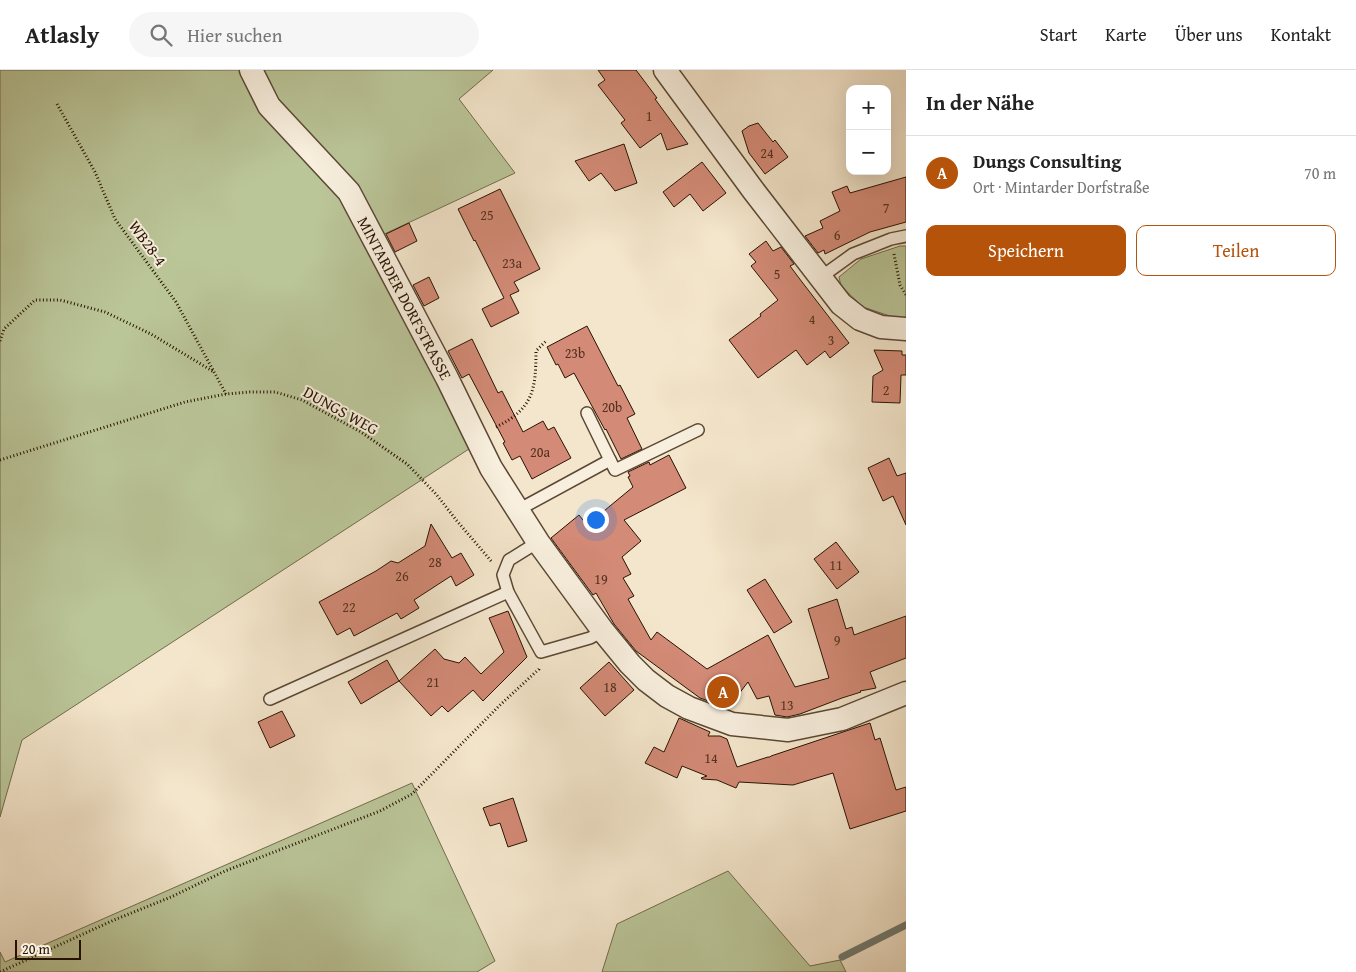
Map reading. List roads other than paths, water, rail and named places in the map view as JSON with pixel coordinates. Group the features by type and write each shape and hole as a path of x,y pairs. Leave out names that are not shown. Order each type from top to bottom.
{"street":[{"name":"MINTARDER DORFSTRASSE","path":"250,70 269,106 349,192 447,378 491,468 538,542 603,632 646,680 667,696 689,708 732,724 788,730 842,719 906,693"},
{"path":"665,70 753,190 841,304 860,319 881,327 906,329"}],"lane":[{"path":"821,277 853,254 891,239 906,236"},
{"path":"588,413 615,470 698,430"},
{"path":"518,510 610,460"},
{"path":"538,542 509,560 504,575 508,592 541,652 590,638 603,632"},
{"path":"270,699 508,592"}],"waterway":[{"path":"842,957 906,925"}],"place":[{"name":"Dungs Consulting","path":"723,692"}]}
